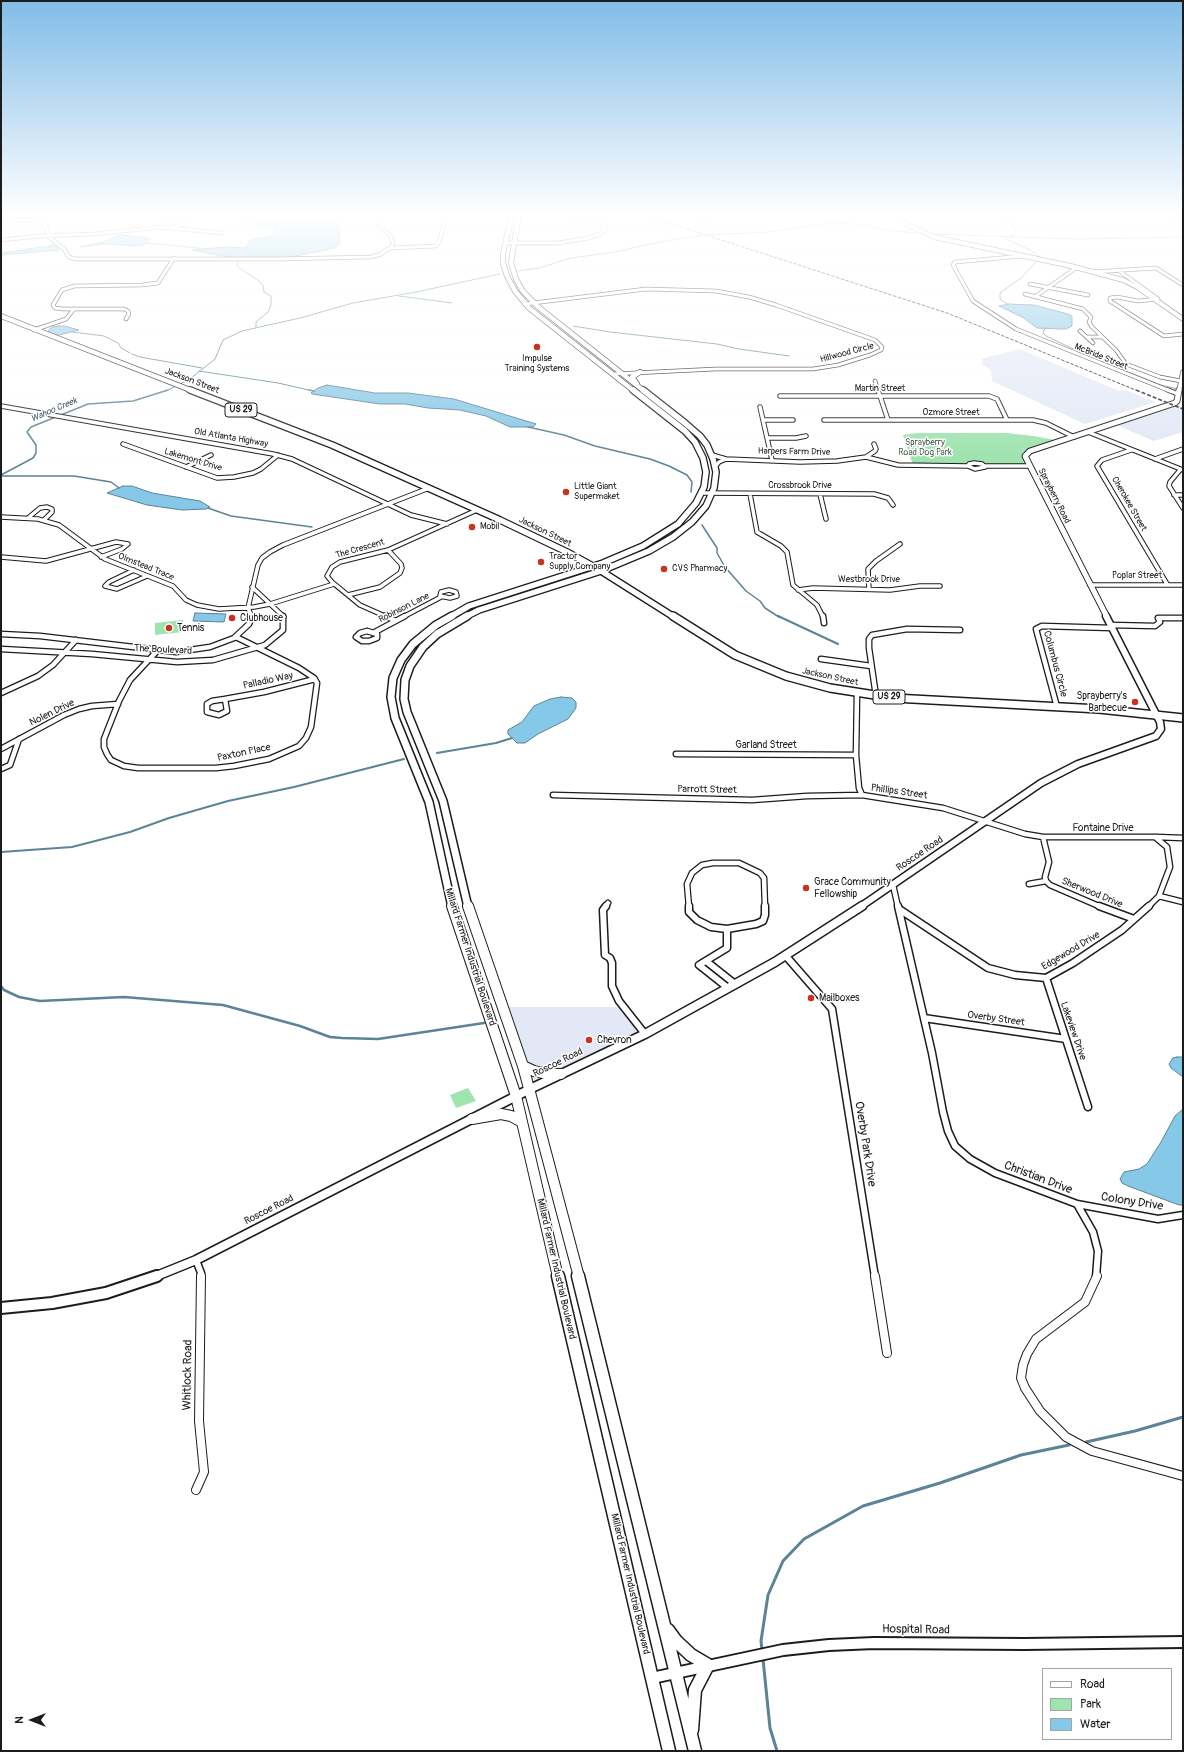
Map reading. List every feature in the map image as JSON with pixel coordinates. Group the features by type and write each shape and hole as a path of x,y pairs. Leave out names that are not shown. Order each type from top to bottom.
{"main road":[{"name":"Millard Farmer Industrial Boulevard","path":"519,296 525,304 685,431 695,442 702,454 706,468 703,492 691,510 678,524 651,542 616,559 593,567 576,576 479,610 459,620 437,634 423,647 410,666 404,686 404,699 407,712 443,801 465,896 530,1089 558,1196 693,1745"},
{"name":"Millard Farmer Industrial Boulevard","path":"527,296 534,303 695,432 707,445 712,455 716,478 712,493 702,511 682,530 653,549 623,563 601,571 576,576 469,606 436,625 418,639 405,654 395,672 391,690 393,711 429,802 453,910 516,1096 669,1751"},
{"name":"Jackson Street","path":"1,316 332,445 547,542 601,571 721,647 757,666 794,679 876,696 919,700 1057,707 1183,718"},
{"path":"638,386 632,377 640,372"},
{"path":"616,559 598,561 576,557 578,566 576,576 613,579 616,570 623,563"},
{"path":"523,1066 534,1071 548,1074 561,1074"},
{"path":"472,1118 501,1114 511,1116 522,1122"},
{"path":"665,1627 676,1642 691,1655 708,1665 695,1690 693,1745"}],"street":[{"path":"59,296 54,303 54,306 58,309 124,310 128,311 129,314 126,319"},
{"name":"Hillwood Circle","path":"525,304 592,296"},
{"name":"Hillwood Circle","path":"612,374 716,369 813,369 838,365 877,353 881,350 882,347 875,340 776,305 742,296"},
{"name":"McBride Street","path":"970,296 973,301 1016,329 1178,394"},
{"path":"1036,296 1083,309 1088,312 1091,317 1089,324 1116,350 1126,364 1160,377 1181,381"},
{"path":"1150,296 1183,319"},
{"path":"1155,296 1158,298 1156,300"},
{"path":"1156,300 1136,301 1121,297 1111,298 1110,301 1155,332 1164,336 1183,334"},
{"path":"34,330 66,319 74,309"},
{"path":"1080,331 1093,343"},
{"path":"1087,337 1102,337"},
{"path":"1178,394 1183,372"},
{"path":"875,381 888,420"},
{"name":"Sprayberry Road","path":"1156,715 1025,457 1028,452 1171,405 1177,401 1178,394"},
{"name":"Martin Street","path":"780,396 989,396 997,399 1007,420"},
{"name":"Old Atlanta Highway","path":"1,406 61,415 278,455 292,459 411,515 447,524"},
{"path":"760,407 772,460"},
{"path":"763,420 793,420"},
{"name":"Ozmore Street","path":"824,420 1040,421 1074,436"},
{"path":"1088,432 1182,470 1170,482 1169,486 1183,508"},
{"path":"768,438 796,438 806,436"},
{"name":"Lakemont Drive","path":"123,444 217,478 234,477 253,473 278,455"},
{"path":"866,457 875,451 876,449 874,444"},
{"path":"1155,459 1183,449"},
{"name":"Cherokee Street","path":"1131,450 1102,460 1097,466 1167,584"},
{"path":"186,467 211,455"},
{"name":"Harpers Farm Drive","path":"712,455 726,459 823,462 866,457"},
{"path":"866,457 898,465 968,466 978,470 985,466"},
{"path":"715,467 719,462 726,459"},
{"path":"968,466 971,463 976,463 985,466 1030,466"},
{"name":"The Boulevard","path":"1,634 76,640 158,650 191,651 210,647 236,637 250,624 252,617 248,608 258,565 262,558 270,552 283,545 429,488"},
{"name":"Crossbrook Drive","path":"703,492 877,495 888,498 893,505"},
{"path":"750,494 757,532 781,546 787,552 793,585 817,605 822,613 824,623"},
{"path":"820,494 826,519"},
{"path":"1174,494 1183,494"},
{"path":"28,518 40,508 47,507 52,509 52,512 44,520"},
{"name":"The Crescent","path":"334,584 327,576 332,567 340,562 388,550 477,510"},
{"name":"Olmstead Trace","path":"1,517 44,520 58,525 101,557 173,586 186,600 197,605 219,609 248,608 270,604 334,584"},
{"path":"1,557 46,561 116,542 128,544 122,549 101,557"},
{"path":"869,589 867,575 868,569 876,561 900,544"},
{"path":"348,595 380,586 396,578 402,568 401,564 388,550"},
{"path":"134,570 109,582 105,586 108,588 117,589 147,576"},
{"path":"334,584 360,604 394,620"},
{"name":"Poplar Street","path":"1090,585 1183,585"},
{"name":"Westbrook Drive","path":"798,590 813,588 869,589 940,586"},
{"name":"The Boulevard","path":"1,649 65,652 178,662 213,660 265,645 283,630 284,617 252,587"},
{"name":"Robinson Lane","path":"373,633 394,620 441,597"},
{"path":"1111,626 1155,626 1160,622 1158,618 1183,618"},
{"name":"Columbus Circle","path":"1057,707 1036,629 1042,626 1111,626"},
{"path":"876,696 869,648 869,639 872,635 907,629 960,630"},
{"path":"236,637 299,668 315,679"},
{"path":"1,693 38,676 53,665 76,640"},
{"name":"Paxton Place","path":"158,650 130,680 118,704 104,739 104,747 111,760 124,766 138,768 216,768 234,766 269,759 299,746 306,738 311,727 317,683 315,679"},
{"path":"821,658 871,666"},
{"name":"Palladio Way","path":"226,698 227,711 218,715 207,712 206,707 209,702 226,698 264,692 315,679"},
{"name":"Phillips Street","path":"857,692 856,755 859,788 862,795 930,805 987,821"},
{"name":"Nolen Drive","path":"1,749 79,709 92,706 118,704"},
{"name":"Roscoe Road","path":"1,1308 52,1303 106,1293 153,1278 196,1260 472,1118 645,1034 785,955 893,886 987,821 1022,794 1064,770 1156,736 1161,732 1162,727 1156,715"},
{"path":"1,769 10,765 19,739"},
{"name":"Garland Street","path":"676,754 856,755"},
{"name":"Parrott Street","path":"553,795 752,800 807,796 862,795"},
{"name":"Fontaine Drive","path":"987,821 1015,831 1043,837 1183,838"},
{"name":"Sherwood Drive","path":"1043,837 1049,862 1045,873 1046,881 1055,889 1134,919"},
{"path":"1155,837 1167,847 1170,867 1159,896 1183,902"},
{"path":"712,862 739,863 760,873 764,878 765,915 763,921 756,924 727,929 711,926 697,920 689,912 687,884 692,873 702,865 712,862"},
{"name":"Sherwood Drive","path":"1029,884 1046,881"},
{"name":"Christian Drive","path":"893,886 924,1018 943,1112 948,1130 955,1146 970,1160 995,1173 1077,1204 1093,1232 1098,1251 1097,1276 1085,1302 1036,1339 1027,1354 1021,1378 1025,1388 1040,1411 1066,1437 1092,1451 1183,1476"},
{"name":"Edgewood Drive","path":"899,909 988,968 1003,973 1032,978 1046,978 1073,963 1116,934 1159,896"},
{"path":"608,903 603,910 605,955 610,958 612,963 612,986 619,1001 645,1034"},
{"path":"727,929 727,948 699,965 731,986"},
{"name":"Overby Park Drive","path":"785,955 832,1009 887,1353"},
{"path":"706,961 731,986"},
{"name":"Lakeview Drive","path":"1046,978 1088,1107"},
{"name":"Overby Street","path":"924,1018 1066,1039"},
{"name":"Colony Drive","path":"1077,1204 1158,1219 1183,1215"},
{"name":"Whitlock Road","path":"196,1260 201,1273 199,1421 204,1472 196,1490"},
{"name":"Hospital Road","path":"652,1678 783,1650 874,1642 1024,1644 1183,1642"}],"shaded area":[{"path":"1020,349 1119,391 1125,390 1156,402 1085,424 992,381 991,370 981,364 983,362 981,359"},
{"path":"1172,404 1183,408 1183,432 1154,441 1112,423"},
{"path":"507,1007 620,1007 644,1034 536,1087"}],"green space":[{"name":"Sprayberry Road Dog Park","path":"917,433 1006,433 1055,440 1022,453 1025,464 1021,465 988,465 978,461 970,461 963,465 913,465 903,435"},
{"name":"Tennis","path":"183,620 183,632 155,635 155,623"},
{"path":"468,1088 476,1101 456,1108 450,1095"}],"water":[{"path":"1008,304 1034,305 1068,314 1072,316 1072,326 1066,329 1037,328 1024,318 999,306"},
{"path":"58,326 79,330 59,335 54,335 48,331 52,327"},
{"path":"327,385 375,393 408,393 454,399 536,424 533,427 510,427 486,416 460,410 428,408 405,404 380,404 311,393 318,388"},
{"path":"123,486 132,486 152,493 200,501 210,507 206,509 182,510 147,505 107,493"},
{"path":"195,613 226,614 224,622 193,621"},
{"path":"561,697 572,698 576,702 576,708 568,719 538,734 525,743 517,743 508,734 508,730 522,722 534,706 550,699"},
{"path":"1183,1057 1183,1077 1171,1068 1169,1064 1173,1058"},
{"path":"1183,1109 1183,1205 1179,1205 1128,1186 1122,1183 1120,1179 1124,1172 1139,1169 1147,1164 1175,1116"}],"waterway":[{"name":"Wahoo Creek","path":"256,327 256,322 268,312 271,305 271,296"},
{"path":"200,371 215,359 223,340 242,331 300,318 353,303 394,296"},
{"path":"399,296 452,303"},
{"path":"1000,296 1000,299 1007,304"},
{"path":"573,326 610,332 717,344 739,349 789,356"},
{"path":"1045,328 1043,333 1046,336 1088,356 1161,385 1177,389"},
{"path":"73,332 104,336 118,343 121,348 130,353"},
{"path":"132,354 140,357 202,368"},
{"name":"Wahoo Creek","path":"180,384 190,379 200,371"},
{"path":"200,371 278,383 313,391"},
{"name":"Wahoo Creek","path":"168,390 176,386"},
{"name":"Wahoo Creek","path":"1,475 33,458 36,453 36,445 27,432 31,427 88,404 133,401 168,390"},
{"path":"309,390 314,391"},
{"path":"528,427 564,435 595,446 650,459 669,466 687,475 692,482 691,492"},
{"path":"1,476 74,476 111,482 119,488"},
{"path":"208,508 231,516 312,527"},
{"path":"702,525 717,548 717,553 725,567 746,591 760,601 765,608 779,617"},
{"path":"778,616 838,644"},
{"path":"437,753 496,743 512,738"},
{"path":"1,852 72,847 130,832 169,818 228,801 294,787 404,759"},
{"path":"1,986 4,990 19,997 40,1001 124,997 223,1005 300,1026 330,1037 342,1038 378,1039 484,1023"},
{"path":"1086,1442 1135,1431 1183,1417"},
{"path":"762,1650 761,1641 768,1595 783,1561 804,1539 863,1506 940,1483 1021,1455 1069,1445"},
{"path":"763,1659 770,1728 777,1751"}],"railway":[{"path":"894,296 947,313 1138,391"},
{"path":"1136,390 1183,409"}],"place":[{"name":"Impulse Training Systems","path":"537,347"},
{"name":"Little Giant Supermaket","path":"566,492"},
{"name":"Mobil","path":"472,527"},
{"name":"Tractor Supply Company","path":"541,562"},
{"name":"CVS Pharmacy","path":"664,569"},
{"name":"Clubhouse","path":"232,618"},
{"name":"Tennis","path":"169,628"},
{"name":"Sprayberry's Barbecue","path":"1135,702"},
{"name":"Grace Community Fellowship","path":"806,888"},
{"name":"Mailboxes","path":"811,998"},
{"name":"Chevron","path":"589,1040"}]}
